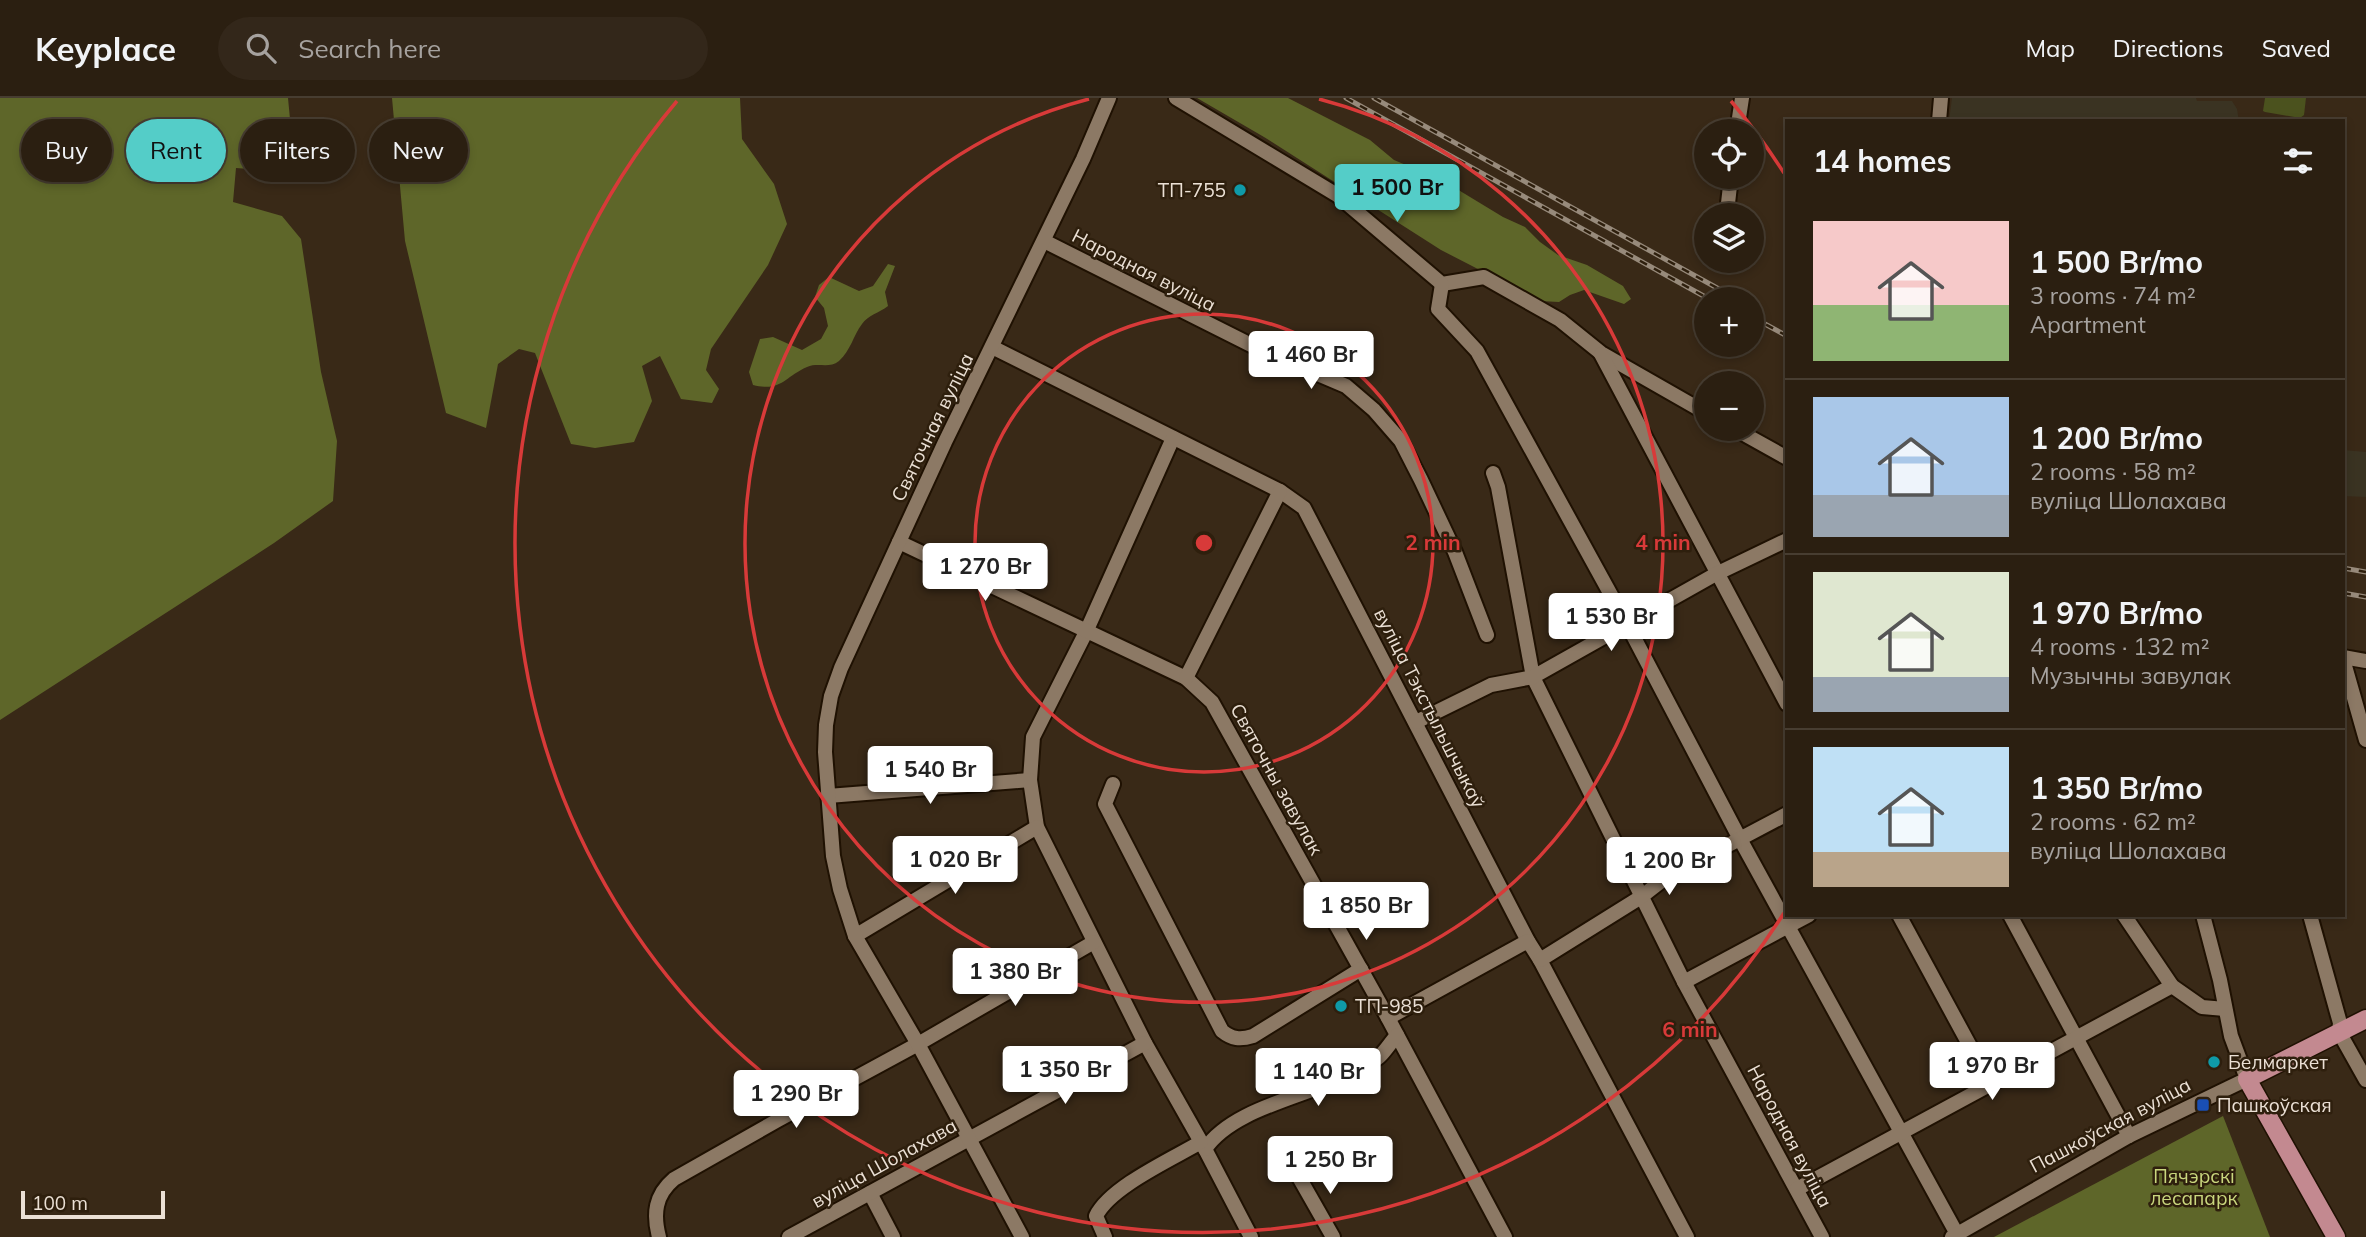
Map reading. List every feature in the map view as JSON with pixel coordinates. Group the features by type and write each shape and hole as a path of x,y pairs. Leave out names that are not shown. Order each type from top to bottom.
{"main road":[{"name":"Пашкоўская вуліца","path":"2247,1079 2366,1019"},
{"path":"2247,1079 2336,1237"}],"street":[{"name":"Святочная вуліца","path":"1022,1237 918,1044 855,936 840,890 833,856 825,738 831,696 841,668 1109,98"},
{"path":"1176,98 1337,195 1442,284 1484,277 1560,320 1601,353 1694,406"},
{"path":"1739,119 1742,98"},
{"path":"1925,98 1941,99 1939,119"},
{"name":"Народная вуліца","path":"1044,241 1259,349 1346,386 1374,410 1401,441 1421,480 1455,552 1487,635"},
{"path":"1442,284 1438,309 1477,351 1954,1236"},
{"name":"вуліца Тэкстыльшчыкаў","path":"992,347 1280,491 1304,509 1528,941 1541,960 1687,1237"},
{"path":"1601,353 1785,700"},
{"path":"1173,438 1086,632 1033,737 1030,780 1037,827 1145,1043 1251,1237"},
{"path":"1757,441 1785,457"},
{"name":"Народная вуліца","path":"1493,473 1498,487 1533,677 1684,982 1822,1237"},
{"path":"1186,678 1280,491"},
{"path":"1416,722 1491,685 1533,677 1717,574 1785,541"},
{"name":"Святочны завулак","path":"899,542 1186,678 1212,702 1388,1018 1505,1237"},
{"path":"2345,658 2366,661"},
{"path":"2345,665 2366,740"},
{"path":"828,796 1030,780"},
{"path":"1113,784 1105,804 1222,1031 1231,1038 1253,1036 1361,969"},
{"path":"1541,960 1641,897 1664,879 1785,815"},
{"path":"855,936 1037,827"},
{"path":"1684,982 1806,917"},
{"path":"1900,917 1990,1083"},
{"path":"2011,917 2129,1136"},
{"path":"2125,917 2172,986 2202,1007 2225,1009"},
{"path":"2203,917 2231,1036 2247,1079"},
{"path":"2311,917 2340,1023 2339,1032 2366,1080"},
{"path":"1388,1018 1528,941"},
{"path":"659,1237 655,1222 657,1202 663,1188 674,1180 1094,942"},
{"path":"1797,1189 2172,986"},
{"path":"1105,1237 1096,1216 1101,1206 1118,1191 1203,1146 1234,1122 1336,1083 1354,1073 1379,1057 1397,1035"},
{"name":"вуліца Шолахава","path":"789,1237 1145,1043"},
{"name":"Пашкоўская вуліца","path":"1954,1236 2129,1136 2247,1079"},
{"path":"1296,1171 1333,1237"},
{"path":"870,1193 893,1237"}],"shaded area":[{"path":"1952,98 2196,98 2197,101 2232,101 2239,119 1949,119"},
{"path":"2345,450 2366,452 2366,497 2345,496"}],"green space":[{"path":"0,98 288,98 290,119 240,119 240,168 236,168 233,202 282,216 301,239 321,372 337,441 333,501 274,543 0,720"},
{"path":"392,98 740,98 742,139 774,184 787,224 768,265 711,349 706,370 719,389 712,403 681,399 660,356 642,366 652,401 634,442 595,448 571,444 535,353 519,349 498,364 486,428 446,413 405,241 400,182 468,182 468,119 394,119"},
{"path":"1197,98 1288,98 1370,140 1394,160 1442,180 1503,217 1525,227 1558,255 1587,265 1623,286 1631,299 1624,304 1584,290 1559,302 1540,301 1441,250 1264,137"},
{"path":"2265,98 2306,98 2304,115 2300,118 2265,112"},
{"path":"888,264 895,266 885,292 888,306 864,321 839,361 831,365 807,367 770,387 753,385 749,372 760,339 773,337 802,350 821,339 828,326 824,308 815,297 819,285 829,277 859,291 873,286"},
{"name":"Пячэрскі лесапарк","path":"2223,1116 2270,1237 1994,1237"}],"railway":[{"path":"1346,98 1694,291"},
{"path":"1374,98 1715,287"},
{"path":"1764,324 1785,335"},
{"path":"2345,568 2366,572"},
{"path":"2345,593 2366,597"}],"place":[{"name":"ТП-755","path":"1240,190"},
{"name":"ТП-985","path":"1341,1006"},
{"name":"Белмаркет","path":"2214,1062"},
{"name":"Пашкоўская","path":"2203,1105"}]}
